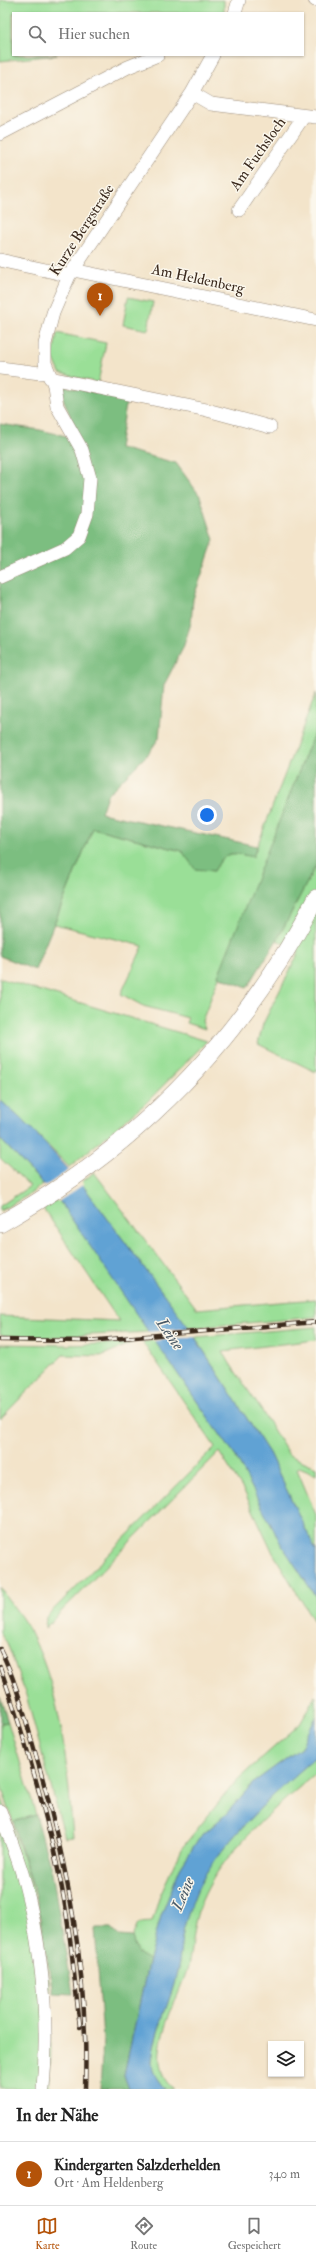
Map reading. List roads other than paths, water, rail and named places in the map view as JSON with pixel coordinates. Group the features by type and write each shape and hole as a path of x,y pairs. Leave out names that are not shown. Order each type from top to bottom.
{"main road":[{"path":"0,1224 81,1173 159,1110 201,1067 227,1036 285,955 316,898"}],"street":[{"path":"235,12 239,0"},
{"path":"0,134 128,67 156,56"},
{"name":"Kurze Bergstraße","path":"0,577 65,548 79,536 87,514 90,478 82,450 57,406 45,363 45,344 53,312 71,273 192,93 212,56"},
{"name":"Am Fuchsloch","path":"192,93 211,104 310,116"},
{"name":"Am Fuchsloch","path":"239,210 310,116"},
{"path":"0,125 13,127"},
{"name":"Am Heldenberg","path":"0,260 40,270 71,273 316,320"},
{"path":"0,368 40,373 207,410 270,427"},
{"path":"0,1811 24,1880 40,1954 46,2048 43,2089"}],"water":[{"name":"Leine","path":"0,1100 30,1127 81,1183 189,1328 269,1453 316,1551 316,1597 281,1544 236,1457 58,1199 0,1139"},
{"name":"Leine","path":"316,1717 316,1757 271,1798 228,1843 204,1876 195,1894 184,1927 174,1983 153,2050 152,2066 154,2073 165,2089 129,2089 124,2075 149,1960 161,1916 180,1868 199,1838 226,1814 254,1782 301,1748"}],"railway":[{"path":"0,1340 87,1341 316,1322"},
{"path":"0,1649 11,1673 24,1713 57,1835 66,1877 74,1919 83,2003 85,2089"},
{"path":"0,1667 33,1770 59,1874 69,1931 80,2027"}],"place":[{"name":"Kindergarten Salzderhelden","path":"100,316"}]}
